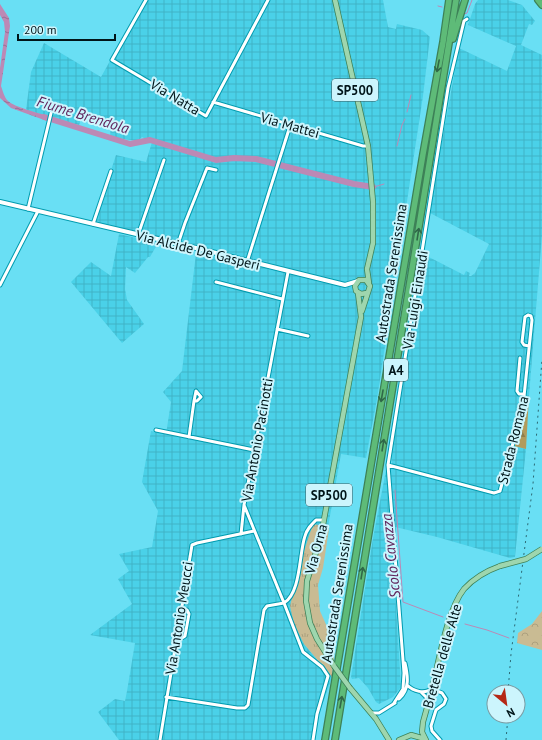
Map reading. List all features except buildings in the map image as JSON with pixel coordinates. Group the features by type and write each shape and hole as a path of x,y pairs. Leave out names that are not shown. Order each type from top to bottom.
{"highway":[{"path":"441,52 441,31 445,0"},
{"name":"Autostrada Serenissima","path":"325,740 449,0"},
{"name":"Autostrada Serenissima","path":"335,740 456,0"},
{"path":"446,57 465,0"},
{"path":"538,0 542,5"}],"main road":[{"name":"SP500","path":"335,0 368,146 372,192 373,242 367,269 370,289 367,293 361,317"},
{"name":"Via Alcide De Gasperi","path":"0,202 345,285 359,281"},
{"name":"SP500","path":"357,292 355,286 367,269"},
{"path":"359,281 365,280 369,283"},
{"path":"345,285 357,292 367,293"},
{"name":"Via Orna","path":"357,292 361,317 324,520 307,581 306,601 313,631 322,648 388,738 397,740"},
{"name":"Bretella delle Alte","path":"427,740 422,732 423,722 444,639 459,597 469,584 482,574 500,566 526,559 542,549"},
{"path":"397,740 411,736 419,730 423,722"},
{"path":"411,736 427,740"}],"street":[{"name":"Via Natta","path":"146,0 112,60 206,116 212,102 268,0"},
{"name":"Via Luigi Einaudi","path":"394,703 403,689 404,656 388,465 448,88 464,21 467,19"},
{"name":"Via Mattei","path":"212,102 290,126 363,146 368,146"},
{"path":"28,209 53,105"},
{"path":"247,262 290,126"},
{"path":"138,235 164,160"},
{"path":"178,244 207,168 216,170"},
{"path":"93,224 111,171"},
{"path":"0,285 38,211"},
{"name":"Via Antonio Pacinotti","path":"288,272 244,505 303,652 322,667 328,676 317,714 313,740"},
{"path":"216,282 282,299"},
{"name":"Strada Romana","path":"388,465 494,493 500,491 522,412 532,320 531,316 528,315 524,319 522,342 524,345 529,346"},
{"path":"277,329 308,336"},
{"path":"520,358 517,391 519,394 524,394"},
{"path":"189,437 194,401"},
{"path":"156,430 254,450"},
{"path":"241,534 241,521 244,505"},
{"path":"166,697 245,708 250,697 264,610 267,606 284,603 289,600 294,590 305,535 316,520 324,520"},
{"path":"241,527 246,522 252,525"},
{"name":"Via Antonio Meucci","path":"160,740 180,609 192,545 197,542 254,531"},
{"path":"176,637 182,638 185,636 189,614 187,610 180,609"},
{"name":"Via Luigi Einaudi","path":"404,656 408,679 411,687 415,690"},
{"name":"Via Luigi Einaudi","path":"404,664 407,686"},
{"name":"Via Luigi Einaudi","path":"404,694 408,679"},
{"path":"407,686 420,692 426,698 427,707"},
{"path":"420,692 429,690 433,687 442,693 446,699 444,704 436,710 431,726 432,731 440,740"},
{"name":"Via Luigi Einaudi","path":"380,712 404,694 415,690"},
{"path":"369,712 380,712 378,717 379,724"}],"shaded area":[{"path":"144,0 383,0 388,27 396,29 397,24 422,30 430,37 423,96 377,399 366,458 341,454 328,527 313,524 304,644 332,677 319,714 315,740 119,740 98,712 115,699 125,701 135,643 90,635 132,604 118,579 129,571 119,554 152,547 158,511 142,482 151,431 166,434 171,402 163,392 182,371 197,245 94,222 116,155 146,162 152,142 142,137 138,141 110,137 111,125 84,112 79,125 26,110 31,72 44,43 101,77"},
{"path":"478,0 508,0 522,5 535,21 532,25 529,24 521,45 542,55 542,235 529,396 514,446 526,449 515,557 510,558 437,537 391,526 401,687 393,697 379,704 359,678 352,679 351,677 373,538 386,470 392,463 391,453 423,254 464,275 466,271 470,273 469,276 471,276 475,273 489,244 430,213 459,48 507,71 516,46 468,25 475,4"},
{"path":"119,234 158,243 150,257 148,257 135,273 126,267 125,289 127,300 144,324 122,343 71,282 91,262 111,276"}],"green space":[{"path":"529,396 526,449 514,446"},
{"path":"313,524 328,527 329,529 323,568 318,585 320,611 329,631 336,635 332,677 304,644 294,624 290,606 302,557"},
{"path":"542,611 542,650 517,643 518,633 532,624"}],"water":[{"path":"0,4 9,18 10,26 1,86 4,94 8,101 21,108 48,116 47,121 11,108 0,98 0,68 5,32 4,22 0,15"}],"waterway":[{"path":"464,14 467,13 472,0"},
{"path":"438,6 442,7"},
{"path":"407,112 411,95"},
{"name":"Fiume Brendola","path":"44,117 130,144 150,140 216,160 234,158 256,159 354,184 373,187"},
{"path":"397,146 405,119"},
{"path":"374,187 384,184"},
{"name":"Scolo Cavazza","path":"395,490 403,602 443,617"},
{"name":"Scolo Cavazza","path":"465,624 509,638"}],"railway":[{"path":"509,684 511,654 533,484 542,359"},
{"path":"506,740 507,724"}]}
